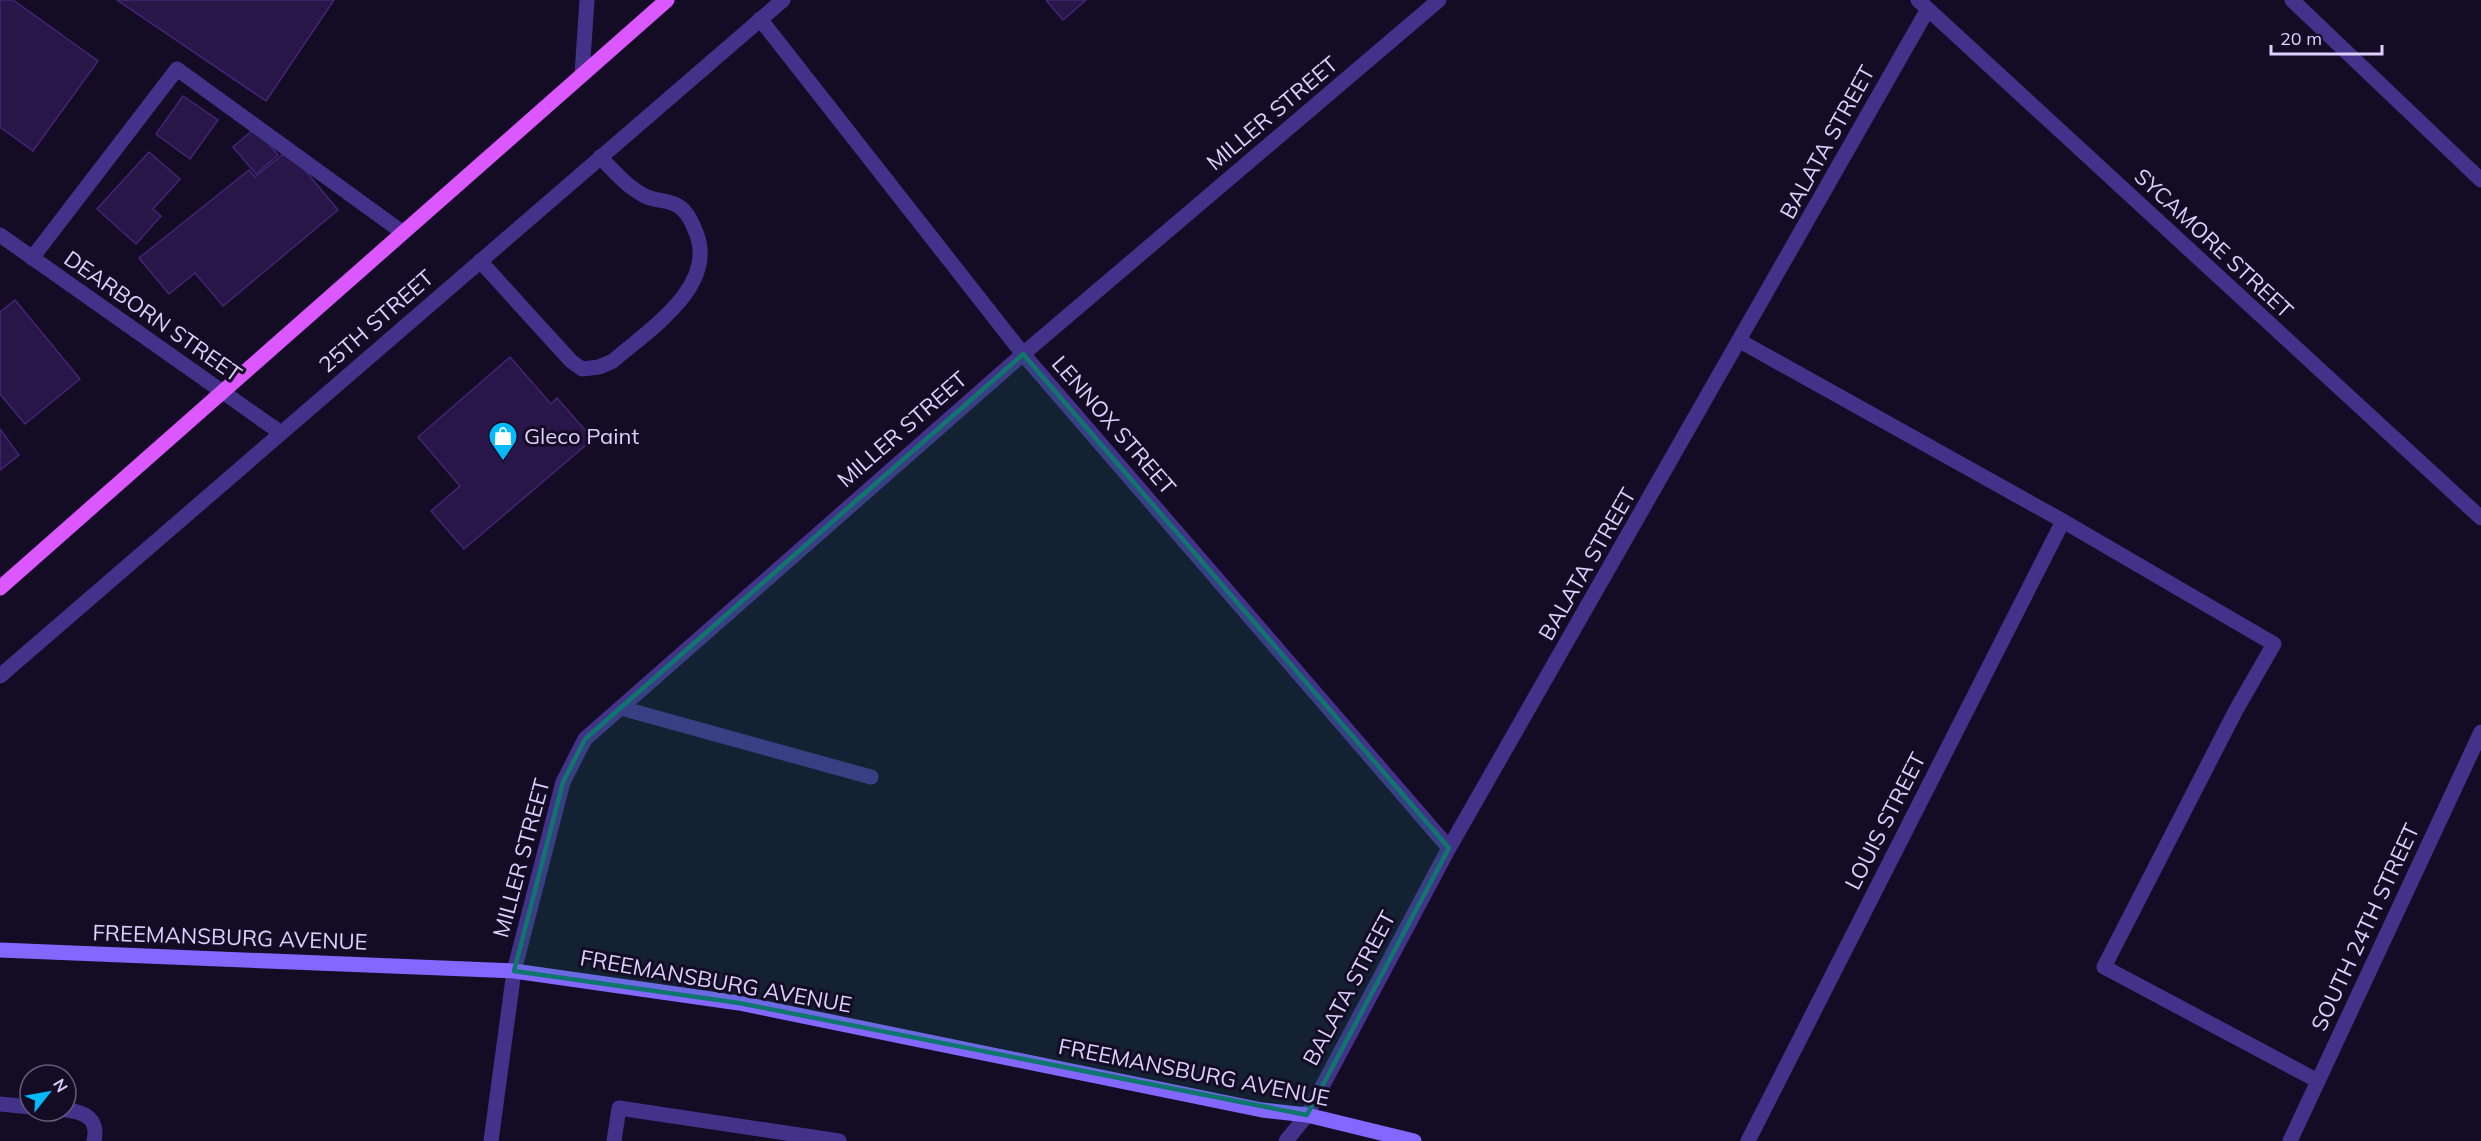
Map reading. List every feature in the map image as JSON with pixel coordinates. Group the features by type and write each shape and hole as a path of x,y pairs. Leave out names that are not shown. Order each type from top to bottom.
{"main road":[{"path":"0,588 667,0"},
{"name":"FREEMANSBURG AVENUE","path":"0,950 514,971 739,1003 1262,1110 1307,1115 1414,1141"}],"street":[{"path":"582,74 588,0"},
{"name":"25TH STREET","path":"0,676 783,0"},
{"name":"MILLER STREET","path":"490,1141 514,971 563,782 585,739 1023,354 1439,0"},
{"path":"2292,0 2481,180"},
{"name":"BALATA STREET","path":"1286,1141 1307,1115 1449,848 1740,341 1927,3"},
{"name":"SYCAMORE STREET","path":"1927,3 2481,518"},
{"name":"LENNOX STREET","path":"760,19 1023,354 1449,848"},
{"path":"32,258 177,69 402,232"},
{"path":"480,261 571,362 582,369 599,367 613,361 687,294 696,279 699,241 692,222 681,208 668,201 647,197 626,183 600,157"},
{"name":"DEARBORN STREET","path":"0,235 281,433"},
{"path":"1740,341 2063,521 2274,644 2236,710 2104,967 2318,1081"},
{"name":"LOUIS STREET","path":"1748,1141 2063,521"},
{"path":"621,708 871,777"},
{"name":"SOUTH 24TH STREET","path":"2290,1141 2481,732"},
{"path":"0,1104 18,1106"},
{"path":"614,1141 619,1108 839,1141"},
{"path":"78,1111 83,1111 92,1118 96,1133 94,1141"}],"highlighted area":[{"path":"1023,354 1449,848 1307,1115 739,1003 514,971 563,782 585,739"}],"building":[{"path":"0,0 13,0 98,61 33,151 0,127"},
{"path":"117,0 334,0 266,101"},
{"path":"1046,0 1086,0 1063,20"},
{"path":"183,96 218,120 190,159 156,134"},
{"path":"255,128 278,155 256,174 233,147"},
{"path":"288,150 338,210 223,306 195,273 169,294 139,258 249,170 255,177"},
{"path":"149,152 180,179 153,209 161,216 136,244 97,209"},
{"path":"15,300 80,379 25,424 0,394 0,312"},
{"name":"Gleco Paint","path":"510,357 551,404 557,398 593,439 464,549 431,511 460,486 418,437"},
{"path":"0,429 19,455 0,470"}],"place":[{"name":"Gleco Paint","path":"503,462"}]}
